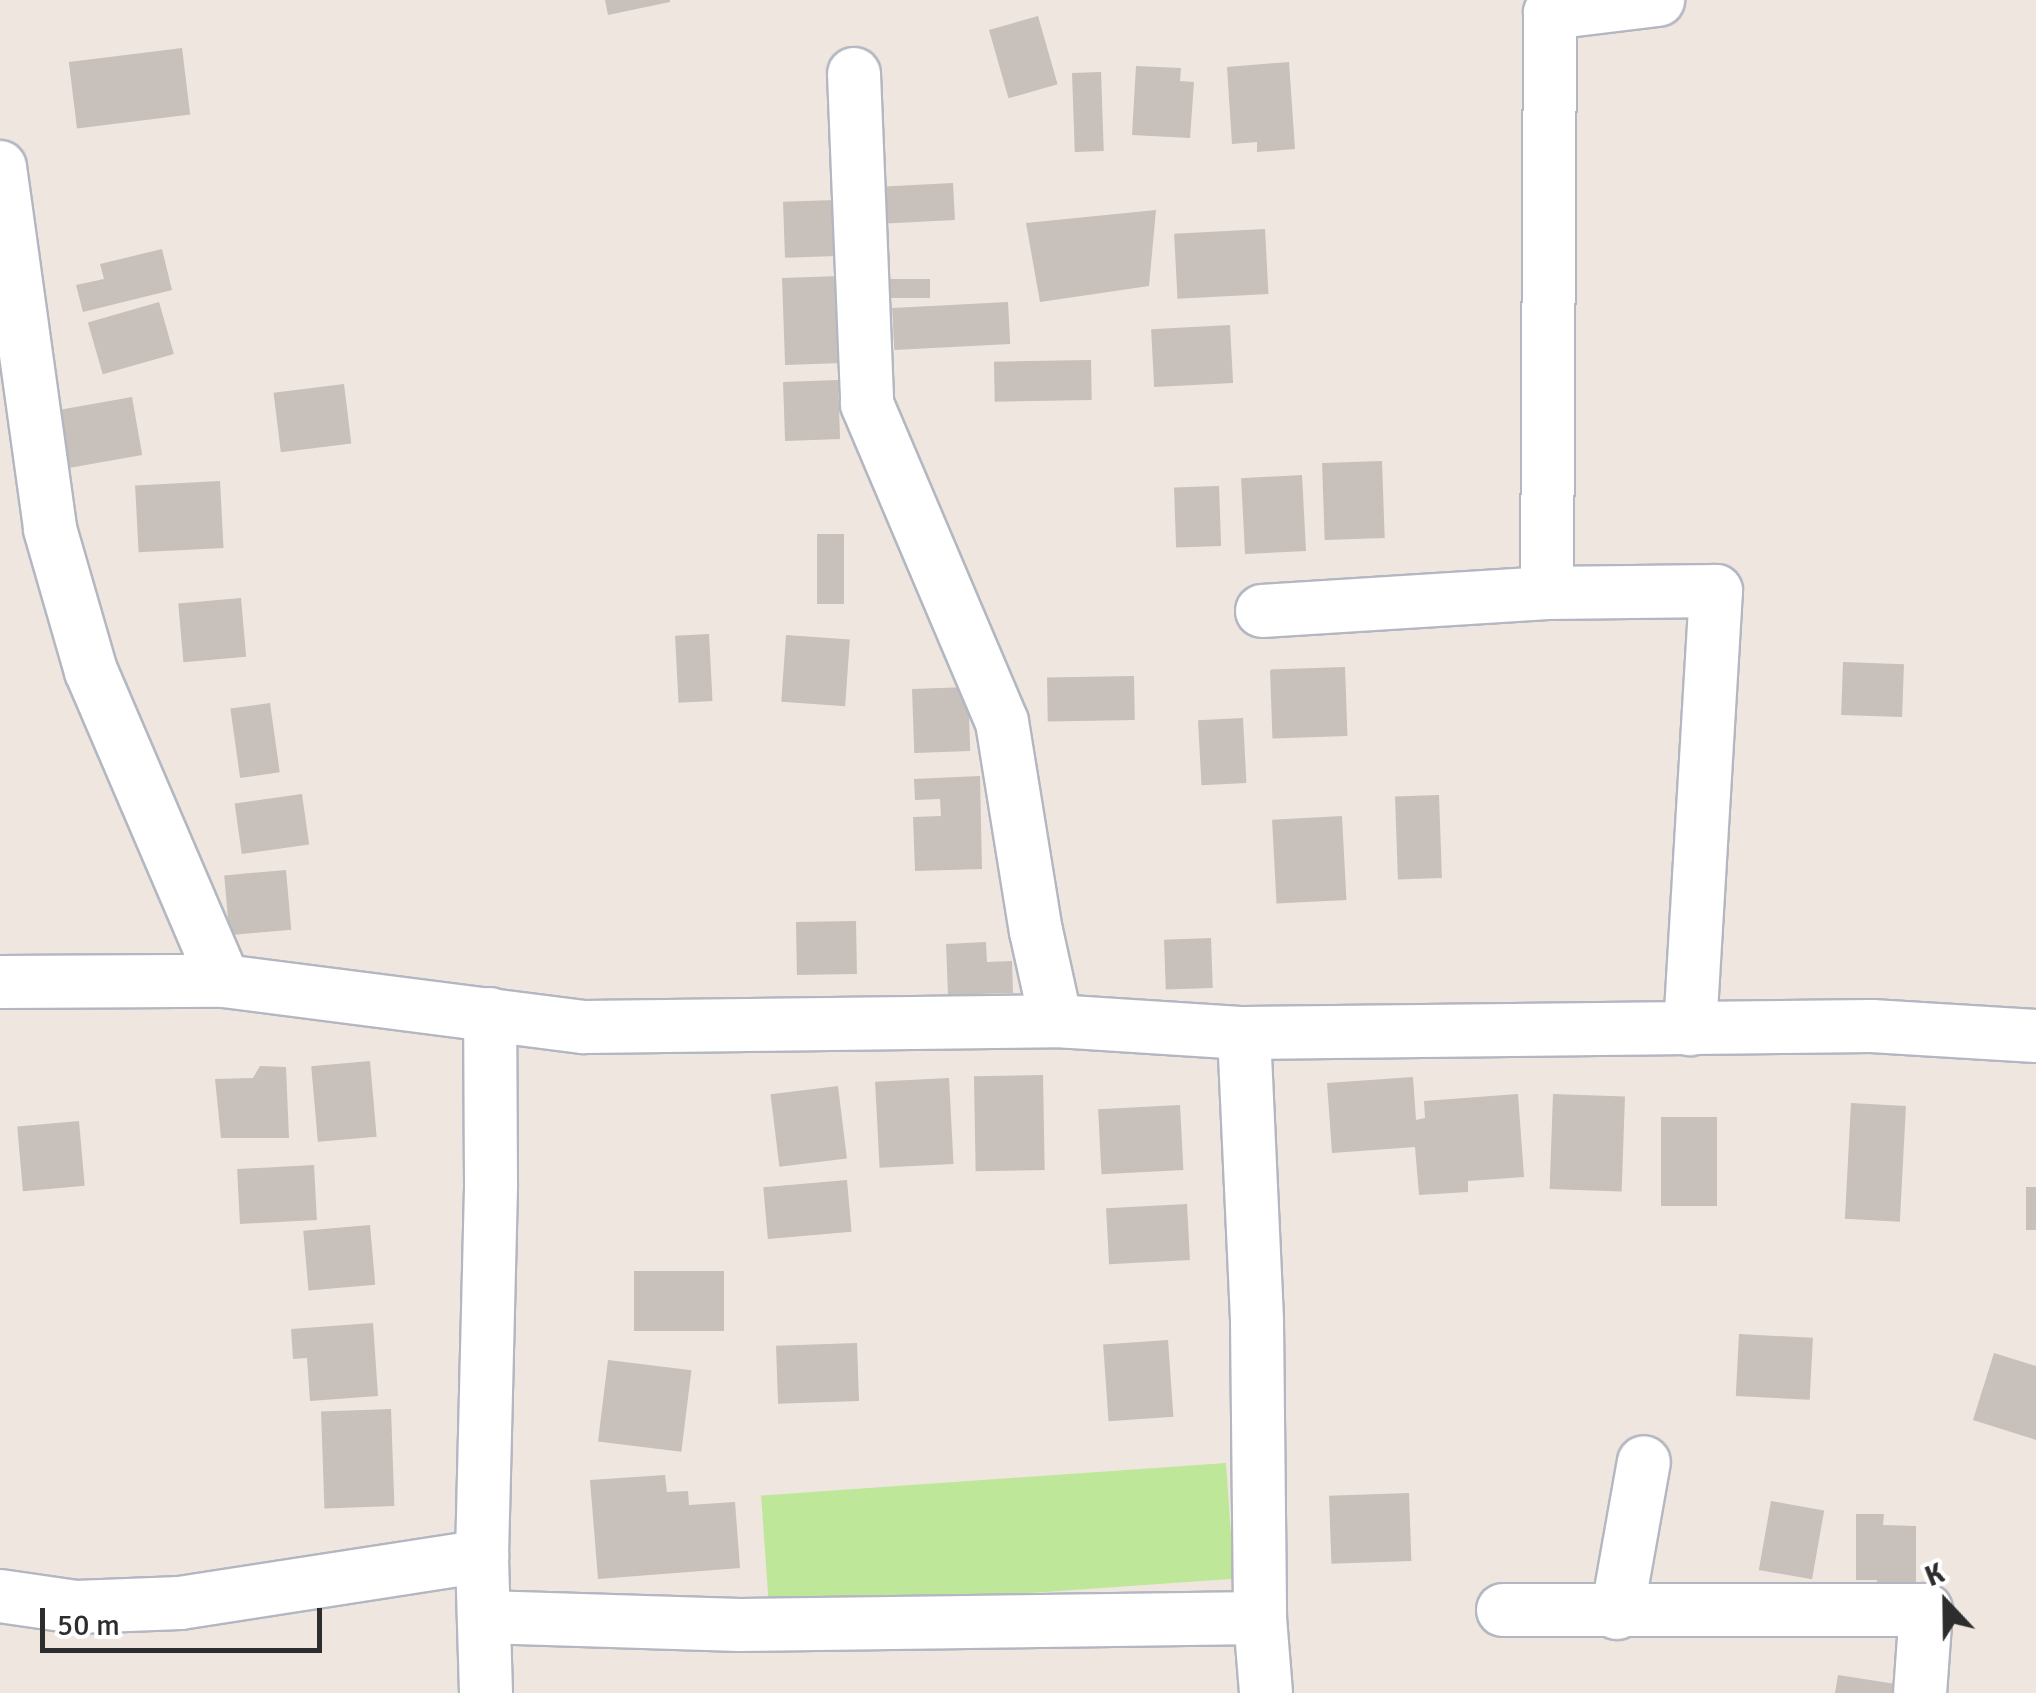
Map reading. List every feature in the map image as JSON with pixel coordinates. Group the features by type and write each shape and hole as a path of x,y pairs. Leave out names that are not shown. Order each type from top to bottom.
{"street":[{"path":"1547,593 1550,13 1658,0"},
{"path":"854,74 867,404 1002,722 1036,931 1056,1021"},
{"path":"0,167 50,529 91,671 224,980"},
{"path":"1262,611 1547,593 1716,592 1690,1029"},
{"path":"0,982 224,980 584,1027 1056,1021 1244,1033 1872,1026 2036,1036"},
{"path":"486,1693 482,1556 491,1184 490,1014"},
{"path":"1244,1033 1257,1322 1260,1618 1266,1693"},
{"path":"1617,1613 1644,1462"},
{"path":"0,1596 76,1607 180,1604 482,1556"},
{"path":"1503,1610 1926,1610 1920,1693"},
{"path":"484,1617 740,1624 1260,1618"}],"green space":[{"path":"1226,1463 1234,1579 769,1611 761,1496"}],"building":[{"path":"605,0 670,0 670,2 608,15"},
{"path":"1038,16 1058,84 1009,98 989,30"},
{"path":"182,48 190,115 77,128 69,62"},
{"path":"1289,62 1295,149 1257,152 1257,142 1232,144 1227,67"},
{"path":"1136,66 1181,68 1180,81 1194,82 1190,138 1132,135"},
{"path":"1101,72 1104,151 1075,152 1072,73"},
{"path":"953,183 955,220 886,224 884,187"},
{"path":"835,200 837,256 785,258 783,202"},
{"path":"1156,210 1149,286 1040,302 1026,223"},
{"path":"1265,229 1268,294 1178,299 1174,234"},
{"path":"162,249 172,290 83,312 76,285 104,279 100,264"},
{"path":"840,276 843,363 785,365 782,278"},
{"path":"884,279 930,279 930,298 884,298"},
{"path":"159,302 174,354 103,374 88,322"},
{"path":"1008,302 1010,344 894,350 892,308"},
{"path":"1230,325 1233,383 1154,387 1151,329"},
{"path":"1091,360 1092,400 995,402 994,362"},
{"path":"838,380 840,439 785,441 783,382"},
{"path":"344,384 351,444 281,452 274,393"},
{"path":"132,397 142,455 67,468 57,410"},
{"path":"1382,461 1385,538 1325,540 1322,463"},
{"path":"1302,475 1306,551 1245,554 1241,478"},
{"path":"220,481 224,548 139,552 135,485"},
{"path":"1219,486 1221,546 1176,548 1174,488"},
{"path":"817,534 844,534 844,604 817,604"},
{"path":"241,598 246,657 183,662 178,603"},
{"path":"709,634 713,701 679,703 675,636"},
{"path":"786,635 850,639 845,706 781,702"},
{"path":"1843,662 1904,664 1902,717 1841,715"},
{"path":"1345,667 1347,736 1272,739 1270,670"},
{"path":"1134,676 1135,720 1048,722 1047,678"},
{"path":"968,687 970,751 914,753 912,689"},
{"path":"270,703 280,772 240,778 230,709"},
{"path":"1243,718 1246,783 1201,785 1198,720"},
{"path":"980,776 982,869 915,871 913,817 941,816 940,799 915,800 914,779"},
{"path":"302,794 309,845 242,854 235,803"},
{"path":"1439,795 1442,878 1398,879 1395,797"},
{"path":"1342,816 1346,900 1276,904 1272,820"},
{"path":"286,870 291,930 229,935 224,875"},
{"path":"856,921 857,974 797,975 796,922"},
{"path":"1211,938 1213,988 1166,990 1164,940"},
{"path":"986,942 987,962 1012,961 1013,993 948,995 946,944"},
{"path":"370,1061 377,1137 318,1142 311,1066"},
{"path":"260,1066 286,1067 289,1138 221,1138 215,1079 253,1078"},
{"path":"1043,1075 1045,1170 976,1171 974,1076"},
{"path":"1413,1077 1416,1120 1425,1118 1424,1101 1518,1094 1524,1177 1468,1181 1468,1192 1419,1195 1415,1147 1332,1153 1327,1083"},
{"path":"949,1078 954,1164 880,1168 875,1082"},
{"path":"838,1086 847,1158 779,1167 771,1094"},
{"path":"1553,1094 1625,1097 1622,1191 1550,1189"},
{"path":"1851,1103 1906,1106 1900,1222 1845,1219"},
{"path":"1180,1105 1183,1170 1102,1174 1098,1109"},
{"path":"1661,1117 1717,1117 1717,1206 1661,1206"},
{"path":"79,1121 85,1186 23,1191 17,1126"},
{"path":"314,1165 317,1220 240,1224 237,1169"},
{"path":"847,1180 852,1232 768,1239 763,1187"},
{"path":"2026,1187 2036,1187 2036,1230 2026,1230"},
{"path":"1187,1204 1190,1260 1109,1264 1106,1208"},
{"path":"370,1225 375,1285 308,1291 303,1231"},
{"path":"634,1271 724,1271 724,1331 634,1331"},
{"path":"373,1323 378,1396 310,1401 307,1358 293,1359 291,1329"},
{"path":"1739,1334 1813,1338 1810,1400 1736,1396"},
{"path":"1168,1340 1173,1417 1109,1421 1103,1345"},
{"path":"857,1343 859,1401 778,1404 776,1346"},
{"path":"1994,1353 2036,1366 2036,1440 1973,1420"},
{"path":"608,1360 691,1370 681,1452 598,1441"},
{"path":"391,1409 394,1506 324,1508 321,1411"},
{"path":"665,1475 667,1492 688,1491 689,1505 735,1502 740,1568 598,1579 590,1480"},
{"path":"1409,1493 1411,1561 1331,1564 1329,1496"},
{"path":"1771,1501 1824,1510 1812,1579 1759,1570"},
{"path":"1856,1514 1884,1514 1883,1525 1916,1526 1916,1590 1877,1590 1877,1580 1856,1580"},
{"path":"1838,1675 1896,1684 1895,1693 1835,1693"}]}
